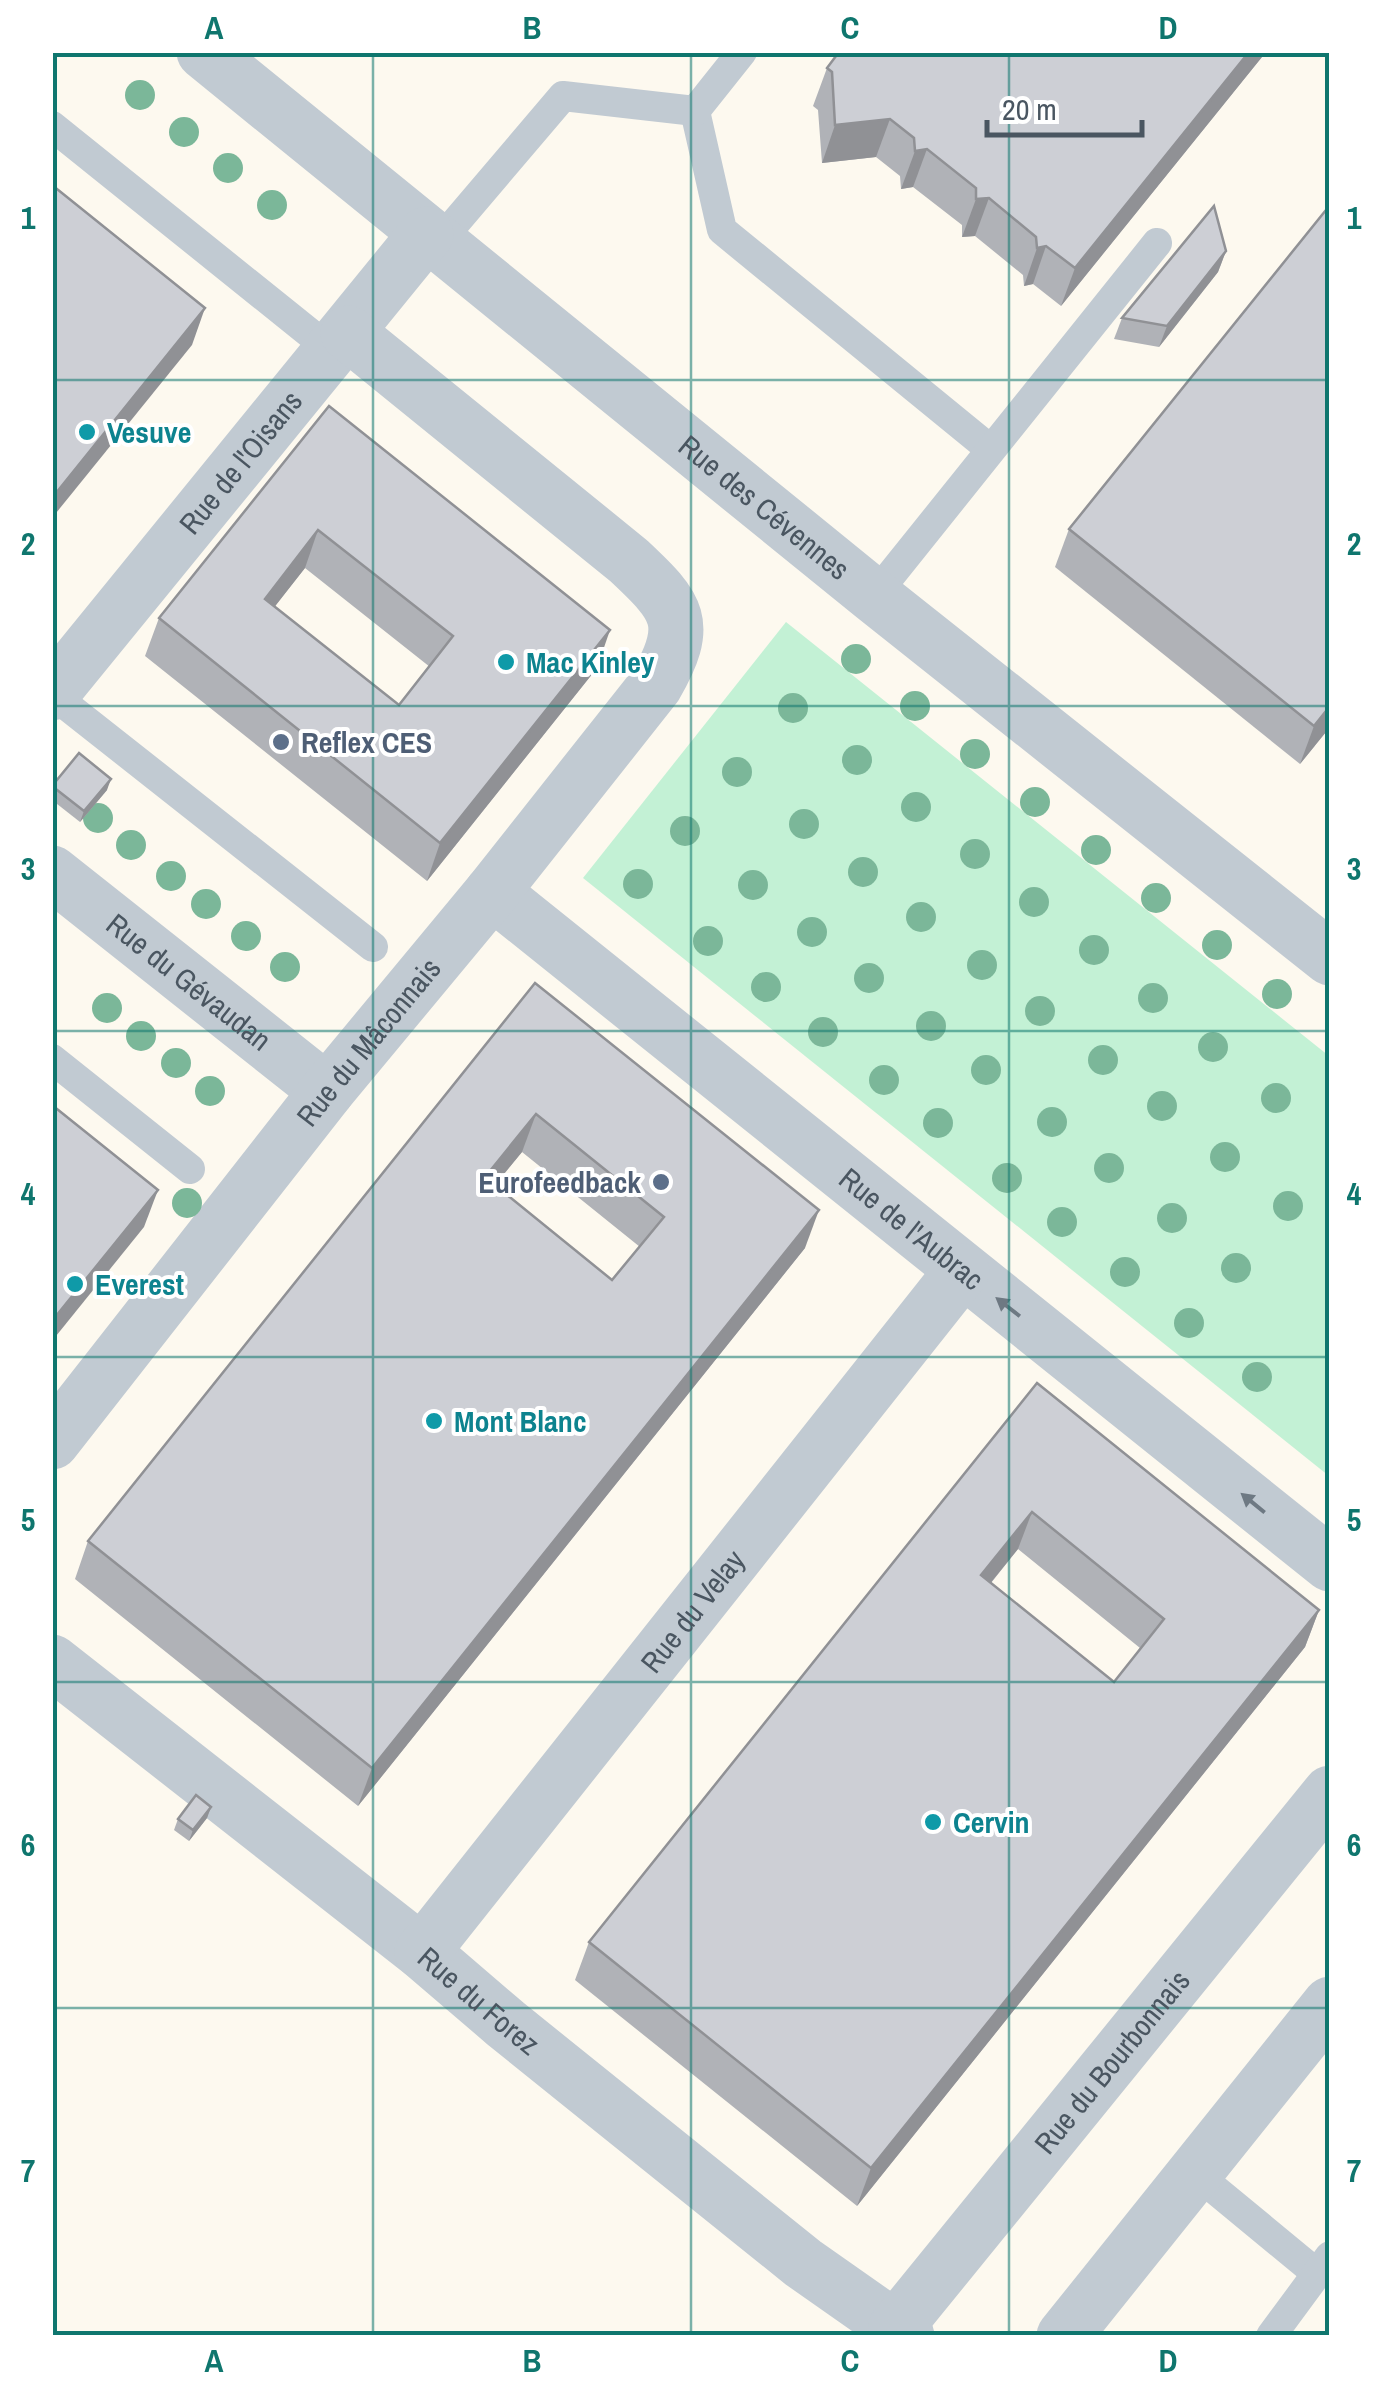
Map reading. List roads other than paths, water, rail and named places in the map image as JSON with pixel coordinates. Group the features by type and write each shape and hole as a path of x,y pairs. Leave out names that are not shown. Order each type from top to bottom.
{"street":[{"name":"Rue des Cévennes","path":"204,52 874,596 1330,958"},
{"name":"Rue de l'Oisans","path":"52,694 340,342 432,238"},
{"name":"Rue du Mâconnais","path":"52,1442 326,1091 492,892 655,686 670,660 676,638 674,616 666,596 629,561 340,342"},
{"name":"Rue du Gévaudan","path":"52,873 326,1091"},
{"name":"Rue de l'Aubrac","path":"492,892 1330,1564"},
{"name":"Rue du Velay","path":"422,1952 962,1271"},
{"name":"Rue du Forez","path":"52,1662 422,1952 803,2263 901,2332"},
{"name":"Rue du Bourbonnais","path":"901,2332 1330,1794"},
{"path":"1064,2336 1330,2004"}],"lane":[{"path":"695,111 742,52"},
{"path":"432,238 564,96 695,111"},
{"path":"695,111 722,230 990,449"},
{"path":"52,126 340,342"},
{"path":"874,596 1157,243"},
{"path":"52,694 373,947"},
{"path":"52,1058 190,1169"},
{"path":"1195,2174 1322,2264 1271,2336"}],"place":[{"name":"Vesuve","path":"87,432"},
{"name":"Mac Kinley","path":"506,662"},
{"name":"Reflex CES","path":"281,742"},
{"name":"Eurofeedback","path":"661,1182"},
{"name":"Everest","path":"75,1284"},
{"name":"Mont Blanc","path":"434,1421"},
{"name":"Cervin","path":"933,1822"}]}
